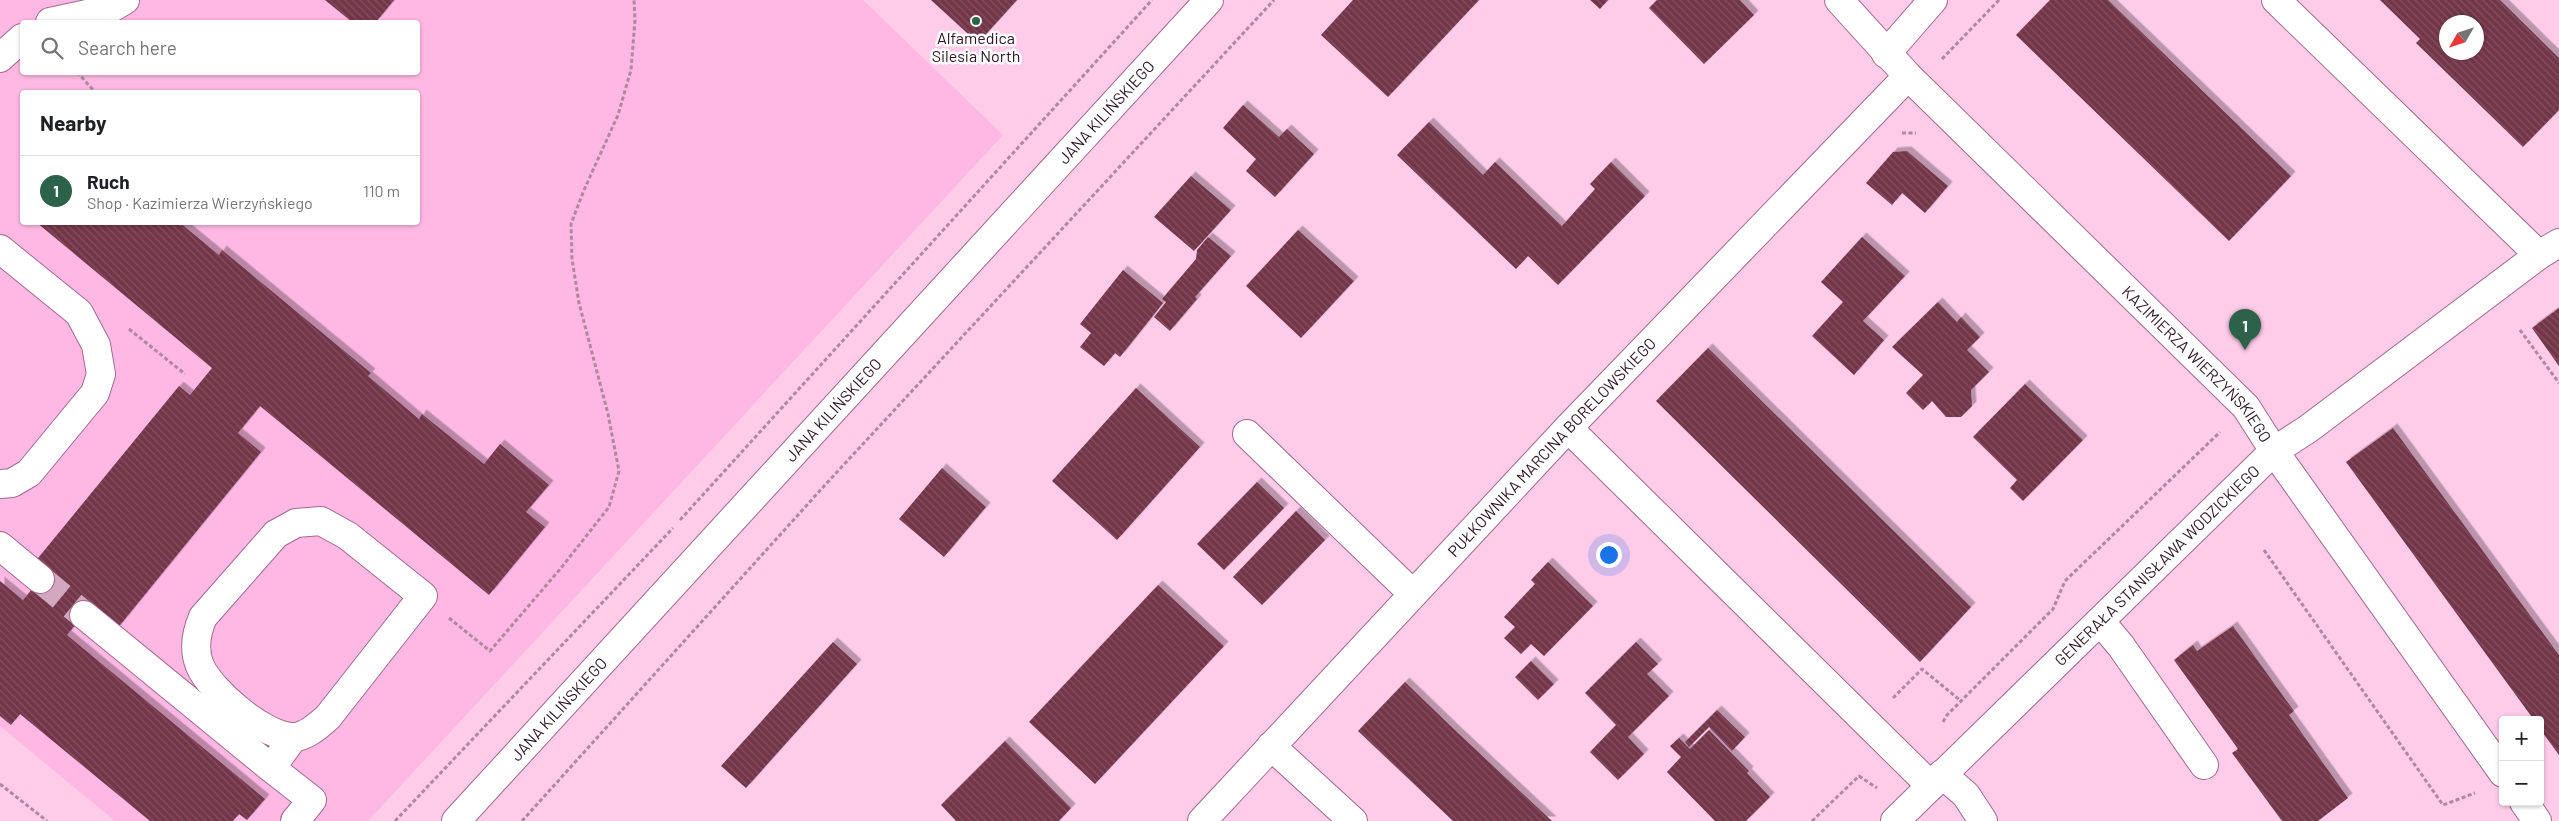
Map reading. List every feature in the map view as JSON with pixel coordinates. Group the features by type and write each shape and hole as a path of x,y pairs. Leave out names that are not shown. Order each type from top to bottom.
{"street":[{"path":"59,20 110,9 125,0"},
{"name":"JANA KILIŃSKIEGO","path":"456,821 1209,0"},
{"name":"KAZIMIERZA WIERZYŃSKIEGO","path":"1839,0 1886,54 1912,80 2246,406 2274,451 2499,767"},
{"path":"1886,54 1933,0"},
{"path":"2276,0 2549,249"},
{"path":"0,58 20,40"},
{"name":"PUŁKOWNIKA MARCINA BORELOWSKIEGO","path":"1202,821 1568,428 1912,80"},
{"path":"0,249 79,313 96,345 101,374 95,393 29,474 12,483 0,484"},
{"name":"GENERAŁA STANISŁAWA WODZICKIEGO","path":"1895,821 2274,451 2308,429 2549,249"},
{"path":"1568,428 1937,780 1966,796 1982,821"},
{"path":"1247,434 1413,594"},
{"path":"271,768 293,738 312,730 328,716 423,596 348,536 321,521 296,523 276,534 203,617 197,631 196,644 200,665 213,686 262,728 293,738"},
{"path":"0,546 40,579"},
{"path":"84,615 312,800 296,821"},
{"path":"2100,621 2121,646 2204,766"},
{"path":"1271,746 1353,821"},
{"path":"2527,806 2537,821"}],"path":[{"path":"423,596 490,651 561,568 609,507 618,471 608,414 579,303 572,259 572,224 584,190 618,115 631,70 635,20 634,0"},
{"path":"395,821 675,526 1152,0"},
{"path":"522,821 825,485 1274,0"},
{"path":"1912,80 1999,0"},
{"path":"79,75 87,87 92,90"},
{"path":"1897,134 1921,133"},
{"path":"2520,330 2559,383"},
{"path":"1940,728 1947,715 1961,700 2053,609 2065,580 2225,427"},
{"path":"2264,550 2443,805 2477,792"},
{"path":"1889,704 1922,668 1961,700"},
{"path":"1812,821 1859,776 1878,788 1883,786"},
{"path":"0,784 47,821"}],"shaded area":[{"path":"0,0 863,0 1003,135 368,821 115,821 0,726"}],"building":[{"path":"325,0 394,0 378,20 350,20"},
{"name":"Alfamedica Silesia North","path":"931,0 1017,0 978,43"},
{"path":"1353,0 1479,0 1388,97 1321,35"},
{"path":"1590,0 1608,0 1600,9"},
{"path":"1657,0 1740,0 1754,15 1704,64 1649,8"},
{"path":"2050,0 2108,0 2291,176 2229,241 2016,35"},
{"path":"2380,0 2500,0 2559,58 2559,110 2523,147 2416,43 2420,39"},
{"path":"1243,105 1279,137 1287,129 1314,154 1275,197 1246,171 1256,159 1223,128"},
{"path":"1429,122 1483,175 1495,162 1562,226 1595,189 1590,184 1611,162 1645,196 1558,285 1528,256 1516,269 1397,155"},
{"path":"1907,151 1948,186 1925,213 1902,193 1892,205 1866,183 1893,152"},
{"path":"1191,176 1231,210 1194,251 1154,217"},
{"path":"40,225 183,225 219,255 222,250 371,373 368,376 419,419 422,414 484,464 500,444 549,485 526,512 545,527 489,595 260,406 238,433 261,452 116,630 89,608 67,635 265,799 247,820 239,814 233,821 150,821 20,714 11,725 0,716 0,581 23,600 46,572 34,563 179,386 190,395 212,368"},
{"path":"1298,230 1354,281 1301,338 1246,286"},
{"path":"1208,237 1231,256 1195,297 1197,299 1170,331 1154,317 1166,302 1162,299 1196,259 1197,250"},
{"path":"1862,237 1905,276 1863,321 1884,340 1854,375 1812,336 1843,302 1821,282"},
{"path":"1123,270 1163,303 1120,357 1115,353 1104,366 1080,347 1091,333 1080,324"},
{"path":"1938,302 1957,322 1961,317 1980,337 1967,350 1989,372 1971,390 1972,406 1961,417 1946,417 1932,401 1923,410 1906,393 1923,375 1892,347"},
{"path":"2559,308 2559,366 2532,328"},
{"path":"1708,348 1971,607 1920,662 1656,401"},
{"path":"2025,384 2083,440 2023,501 2010,488 2017,480 1973,437"},
{"path":"1136,388 1200,447 1117,540 1052,481"},
{"path":"2393,428 2559,655 2559,755 2544,734 2544,716 2531,716 2346,462"},
{"path":"942,468 986,507 944,557 899,519"},
{"path":"1257,482 1284,508 1224,570 1197,544"},
{"path":"1296,511 1325,540 1262,605 1233,577"},
{"path":"1548,562 1593,606 1544,656 1531,644 1521,654 1504,638 1515,627 1504,617 1535,584 1531,580"},
{"path":"1158,585 1224,646 1095,784 1029,722"},
{"path":"2233,626 2294,711 2289,715 2348,798 2318,821 2282,821 2232,753 2238,749 2174,660 2193,645 2197,651"},
{"path":"833,642 857,664 746,788 721,766"},
{"path":"1636,642 1658,664 1647,674 1669,696 1628,737 1644,754 1618,780 1590,752 1616,725 1585,693"},
{"path":"1531,661 1554,684 1538,700 1515,677"},
{"path":"1405,682 1552,821 1453,821 1358,731"},
{"path":"1717,710 1745,737 1732,751 1709,727 1689,747 1685,742"},
{"path":"1709,730 1749,771 1747,773 1770,797 1746,821 1715,821 1667,772 1681,757 1670,746 1679,738 1690,749"},
{"path":"1005,741 1071,808 1059,821 956,821 941,805"}],"tunnel":[{"path":"40,579 84,615"}],"place":[{"name":"Alfamedica Silesia North","path":"976,21"},
{"name":"Ruch","path":"2245,350"}]}
